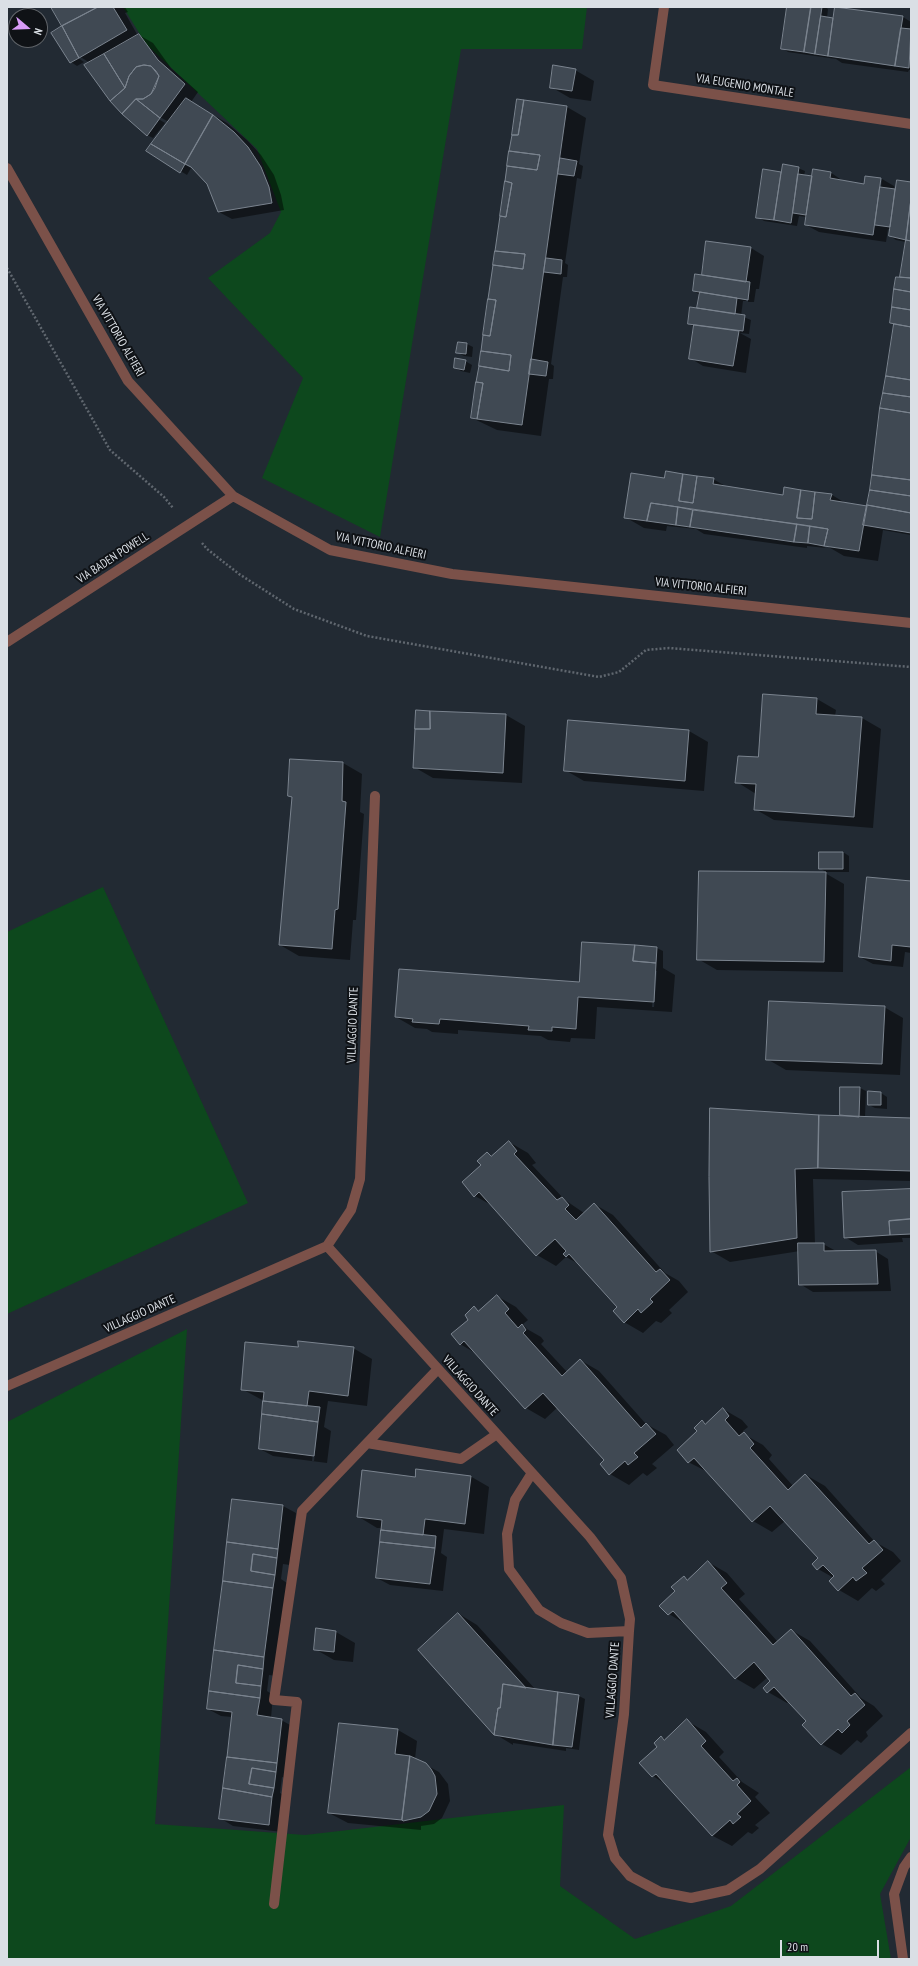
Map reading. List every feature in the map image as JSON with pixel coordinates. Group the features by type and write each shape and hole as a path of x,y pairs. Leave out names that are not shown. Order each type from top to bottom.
{"street":[{"name":"VIA EUGENIO MONTALE","path":"664,7 653,85 911,124"},
{"name":"VIA VITTORIO ALFIERI","path":"7,168 128,381 233,496 330,550 452,574 911,623"},
{"name":"VIA BADEN POWELL","path":"7,642 233,496"},
{"name":"VILLAGGIO DANTE","path":"7,1386 326,1246 351,1210 360,1179 375,796"},
{"name":"VILLAGGIO DANTE","path":"326,1246 590,1537 621,1578 630,1619 624,1714 608,1835 615,1858 630,1876 660,1892 691,1898 728,1890 760,1869 911,1733"},
{"path":"274,1904 297,1702 274,1700 302,1511 438,1369"},
{"path":"367,1443 461,1459 497,1434"},
{"path":"532,1473 515,1500 507,1534 509,1569 539,1610 561,1623 588,1634 629,1631"},
{"path":"904,1959 894,1894 904,1867 911,1857"}],"path":[{"path":"7,268 110,450 164,497"},
{"path":"206,549 239,574 294,610 367,636 599,677 619,672 646,650 669,648 911,667"}],"green space":[{"path":"123,7 587,7 582,49 461,49 380,537 262,478 303,378 208,278 270,233 281,212 257,149 146,44"},
{"path":"103,887 248,1203 7,1314 7,932"},
{"path":"187,1329 155,1824 305,1835 564,1805 560,1886 635,1939 731,1906 911,1767 911,1837 880,1894 891,1959 7,1959 7,1422"}],"building":[{"path":"51,7 98,7 62,26"},
{"path":"98,7 113,7 127,30 79,58 62,26"},
{"path":"787,7 811,7 804,52 781,49"},
{"path":"811,7 822,7 815,54 804,52"},
{"path":"835,7 903,16 895,66 828,56"},
{"path":"821,16 833,18 828,56 815,54"},
{"path":"62,26 79,58 70,63 51,33"},
{"path":"901,28 911,29 909,68 895,66"},
{"path":"139,34 158,60 185,84 160,118 136,99 143,99 151,94 159,76 156,71 151,66 144,65 136,67 129,76 125,88 104,54"},
{"path":"104,54 125,88 110,101 84,65"},
{"path":"144,65 151,66 159,76 155,88 151,94 143,99 136,99 122,114 110,101 125,88 129,76 136,67"},
{"path":"553,65 576,69 572,91 550,88"},
{"path":"186,98 213,115 185,164 151,144"},
{"path":"136,99 160,118 147,136 122,114"},
{"path":"517,99 524,100 518,135 512,135"},
{"path":"524,100 567,106 522,425 477,419 483,383 476,382 479,366 509,371 511,355 481,351 483,335 490,336 496,300 488,299 493,265 523,269 525,254 495,251 500,216 506,217 512,183 505,181 507,166 537,170 540,155 509,151 512,135 518,135"},
{"path":"213,115 234,132 248,147 261,167 269,187 272,203 218,212 207,184 191,167 185,164"},
{"path":"151,144 185,164 180,173 146,151"},
{"path":"509,151 540,155 537,170 507,166"},
{"path":"560,158 577,161 574,176 558,174"},
{"path":"783,164 799,167 791,223 774,220"},
{"path":"763,169 781,172 774,220 756,218"},
{"path":"813,169 831,172 830,178 864,184 865,176 881,178 873,235 805,225"},
{"path":"798,174 812,176 806,215 793,213"},
{"path":"897,180 911,182 911,199 906,240 889,236"},
{"path":"505,181 512,183 506,217 500,216"},
{"path":"880,187 895,189 890,227 875,225"},
{"path":"911,199 911,241 906,240"},
{"path":"906,240 911,241 911,278 900,277"},
{"path":"706,241 751,247 746,282 702,275"},
{"path":"495,251 525,254 523,269 493,265"},
{"path":"546,258 562,260 561,274 544,272"},
{"path":"695,274 750,282 748,300 693,291"},
{"path":"896,277 911,278 911,292 894,289"},
{"path":"894,289 911,292 911,310 892,307"},
{"path":"700,292 737,298 735,314 697,308"},
{"path":"488,299 496,300 490,336 483,335"},
{"path":"690,307 745,315 743,331 688,324"},
{"path":"892,307 911,310 911,327 890,323"},
{"path":"894,324 911,327 911,380 886,376"},
{"path":"694,325 739,331 733,366 689,359"},
{"path":"458,342 467,343 466,354 456,353"},
{"path":"481,351 511,355 509,371 479,366"},
{"path":"455,358 466,360 464,370 454,368"},
{"path":"531,359 548,362 546,376 529,374"},
{"path":"886,376 911,380 911,397 883,393"},
{"path":"476,382 483,383 477,419 471,418"},
{"path":"883,393 911,397 911,413 880,408"},
{"path":"880,408 911,413 911,480 872,475"},
{"path":"666,471 683,474 679,501 693,503 697,476 714,478 713,484 783,495 784,487 801,490 797,518 812,519 815,492 832,494 830,500 867,506 859,551 824,546 828,529 651,503 647,521 624,518 631,473 664,478"},
{"path":"683,474 697,476 693,503 679,501"},
{"path":"872,475 911,480 911,496 870,490"},
{"path":"801,490 815,492 812,519 797,518"},
{"path":"870,490 911,496 911,513 867,505"},
{"path":"651,503 678,507 676,525 647,521"},
{"path":"867,505 911,513 911,533 863,525"},
{"path":"678,507 693,510 690,527 676,525"},
{"path":"693,510 797,524 794,542 690,527"},
{"path":"797,524 810,526 808,543 794,542"},
{"path":"810,526 828,529 824,546 808,543"},
{"path":"763,694 817,698 816,714 862,717 854,817 754,810 756,784 735,783 738,756 758,757"},
{"path":"416,710 430,711 430,729 415,729"},
{"path":"430,711 506,714 503,773 413,768 415,729 430,729"},
{"path":"568,720 689,730 685,781 564,771"},
{"path":"290,759 343,762 342,801 346,802 338,909 335,910 332,949 279,945 292,797 288,796"},
{"path":"819,852 843,852 843,869 819,869"},
{"path":"699,871 826,872 824,962 697,960"},
{"path":"867,877 911,881 911,947 892,945 891,961 859,957"},
{"path":"582,942 635,945 633,961 656,963 654,1002 578,997 576,1029 552,1027 552,1031 528,1030 529,1026 440,1019 439,1024 412,1022 413,1019 395,1017 399,969 579,982"},
{"path":"635,945 657,947 656,963 633,961"},
{"path":"769,1001 885,1006 882,1064 766,1060"},
{"path":"840,1087 860,1087 859,1117 840,1115"},
{"path":"868,1091 881,1092 881,1105 868,1105"},
{"path":"710,1108 819,1115 818,1168 795,1169 797,1238 710,1252"},
{"path":"819,1115 911,1118 911,1171 818,1168"},
{"path":"509,1141 517,1151 514,1154 557,1200 562,1197 569,1205 565,1209 576,1220 594,1203 656,1272 660,1269 670,1280 650,1299 653,1302 641,1313 638,1309 624,1323 613,1311 617,1307 569,1254 566,1257 563,1254 566,1251 555,1239 536,1256 479,1192 474,1197 462,1182 481,1165 477,1161 487,1152 491,1156"},
{"path":"911,1189 911,1219 889,1221 890,1235 844,1238 842,1192"},
{"path":"911,1219 911,1234 890,1235 889,1221"},
{"path":"798,1243 824,1243 824,1251 876,1250 878,1284 799,1285"},
{"path":"497,1295 509,1309 505,1313 518,1328 522,1324 526,1330 523,1333 562,1376 580,1359 641,1428 646,1423 656,1434 634,1453 638,1457 628,1465 625,1461 609,1475 600,1464 604,1460 543,1393 525,1409 464,1341 460,1345 451,1334 468,1320 465,1315 474,1306 478,1311"},
{"path":"298,1341 354,1347 348,1396 309,1391 307,1406 263,1401 264,1392 241,1390 245,1342 298,1347"},
{"path":"263,1401 320,1407 318,1422 262,1414"},
{"path":"723,1408 729,1416 725,1420 739,1436 744,1432 754,1444 750,1448 788,1490 805,1474 869,1544 874,1540 883,1550 862,1568 867,1573 856,1581 853,1577 838,1591 829,1581 834,1576 823,1565 817,1570 812,1564 818,1558 770,1506 752,1522 694,1458 688,1463 677,1450 697,1431 694,1428 702,1420 705,1424"},
{"path":"262,1414 318,1422 314,1456 259,1449"},
{"path":"416,1469 471,1476 465,1524 425,1519 423,1535 381,1530 382,1520 357,1517 362,1470 415,1477"},
{"path":"232,1499 283,1505 278,1549 227,1542"},
{"path":"381,1530 436,1536 435,1548 380,1542"},
{"path":"227,1542 278,1549 277,1558 253,1554 251,1571 275,1575 273,1588 223,1581"},
{"path":"380,1542 435,1548 430,1584 376,1578"},
{"path":"253,1554 277,1558 275,1575 251,1571"},
{"path":"708,1561 727,1583 721,1588 773,1645 791,1629 851,1696 855,1693 865,1705 847,1721 850,1725 842,1733 838,1729 821,1745 802,1725 806,1721 774,1687 767,1693 763,1688 770,1681 754,1662 735,1679 673,1611 668,1615 659,1606 675,1591 671,1587 684,1576 687,1580"},
{"path":"223,1581 273,1588 264,1657 214,1650"},
{"path":"458,1613 526,1688 503,1684 500,1708 498,1708 494,1735 418,1650"},
{"path":"316,1628 336,1631 334,1652 314,1650"},
{"path":"214,1650 264,1657 263,1669 238,1665 236,1683 261,1686 260,1698 209,1691"},
{"path":"238,1665 263,1669 261,1686 236,1683"},
{"path":"503,1684 558,1692 553,1745 494,1735 498,1708 500,1708"},
{"path":"209,1691 260,1698 257,1715 282,1719 277,1763 227,1757 232,1712 207,1709"},
{"path":"558,1692 579,1695 572,1747 553,1745"},
{"path":"687,1719 706,1741 701,1746 733,1781 737,1778 740,1782 737,1785 751,1801 737,1814 741,1817 733,1824 730,1820 712,1836 656,1774 652,1777 639,1763 657,1747 654,1743 661,1736 664,1740"},
{"path":"339,1723 398,1729 395,1754 410,1756 402,1820 328,1813"},
{"path":"410,1756 426,1763 431,1769 435,1776 437,1794 429,1811 421,1817 403,1821 402,1820"},
{"path":"227,1757 277,1763 276,1772 252,1768 249,1784 274,1788 272,1797 223,1788"},
{"path":"252,1768 276,1772 274,1788 249,1784"},
{"path":"223,1788 272,1797 269,1825 219,1819"}]}
